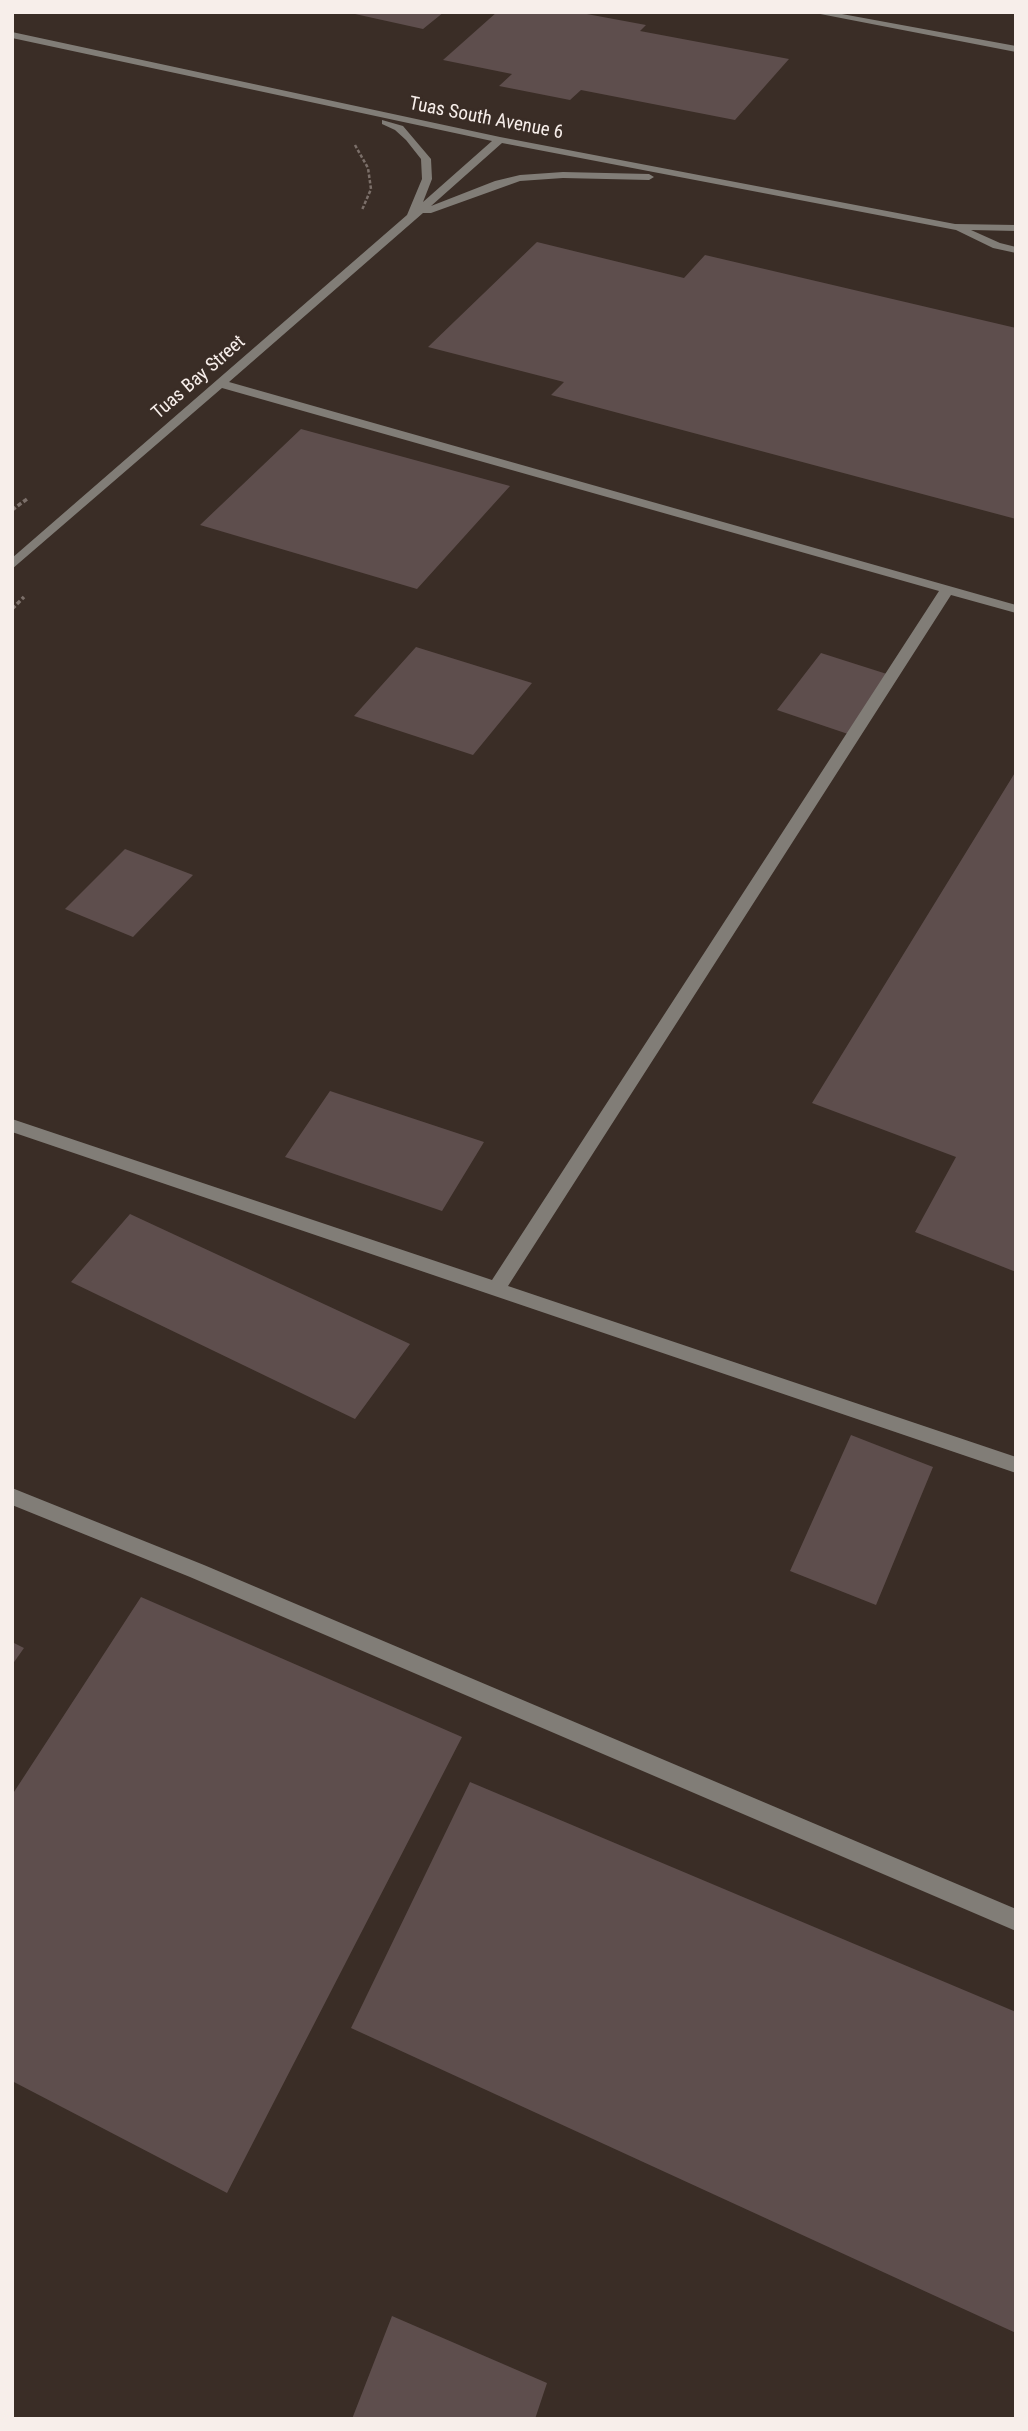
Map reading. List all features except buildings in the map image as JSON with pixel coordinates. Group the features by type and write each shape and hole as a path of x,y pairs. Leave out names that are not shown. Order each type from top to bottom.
{"street":[{"path":"814,12 1016,48"},
{"name":"Tuas South Avenue 6","path":"12,35 500,140 955,227 1016,228"},
{"name":"Tuas Bay Street","path":"359,111 399,128 426,159 427,179 410,219"},
{"name":"Tuas Bay Street","path":"12,565 500,140"},
{"name":"Tuas Bay Street","path":"410,219 476,191 520,178 562,175 694,177"},
{"name":"Tuas South Avenue 6","path":"955,227 997,246 1016,250"},
{"path":"221,384 1016,609"},
{"path":"496,1289 947,590"},
{"path":"12,1125 1016,1465"},
{"path":"12,1496 197,1571 1016,1920"}],"path":[{"path":"348,139 358,147 369,168 371,189 362,211"},
{"path":"12,510 33,493"},
{"path":"12,609 32,591"}]}
